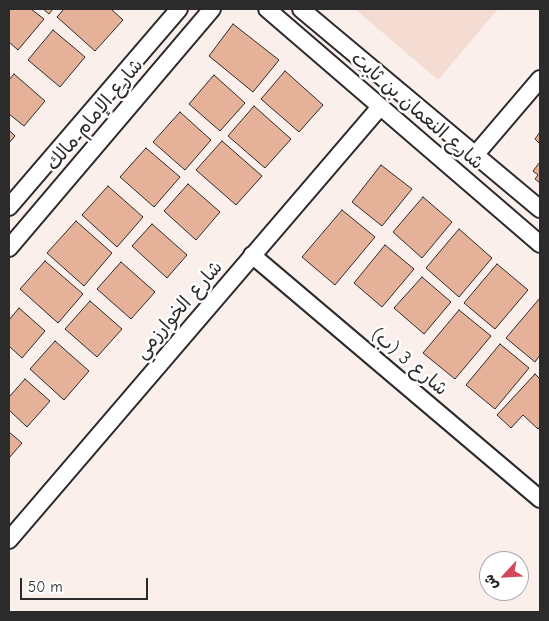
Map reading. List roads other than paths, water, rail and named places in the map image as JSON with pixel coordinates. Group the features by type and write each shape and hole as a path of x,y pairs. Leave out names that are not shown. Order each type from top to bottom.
{"street":[{"name":"شارع الإمام مالك","path":"9,208 179,9"},
{"name":"شارع الإمام مالك","path":"9,248 212,9"},
{"name":"شارع النعمان بن ثابت","path":"267,9 540,244"},
{"name":"شارع النعمان بن ثابت","path":"301,9 540,209"},
{"path":"476,154 540,80"},
{"name":"شارع الخوارزمي","path":"9,540 380,106"},
{"name":"شارع 3 (ب)","path":"252,256 540,499"}]}
